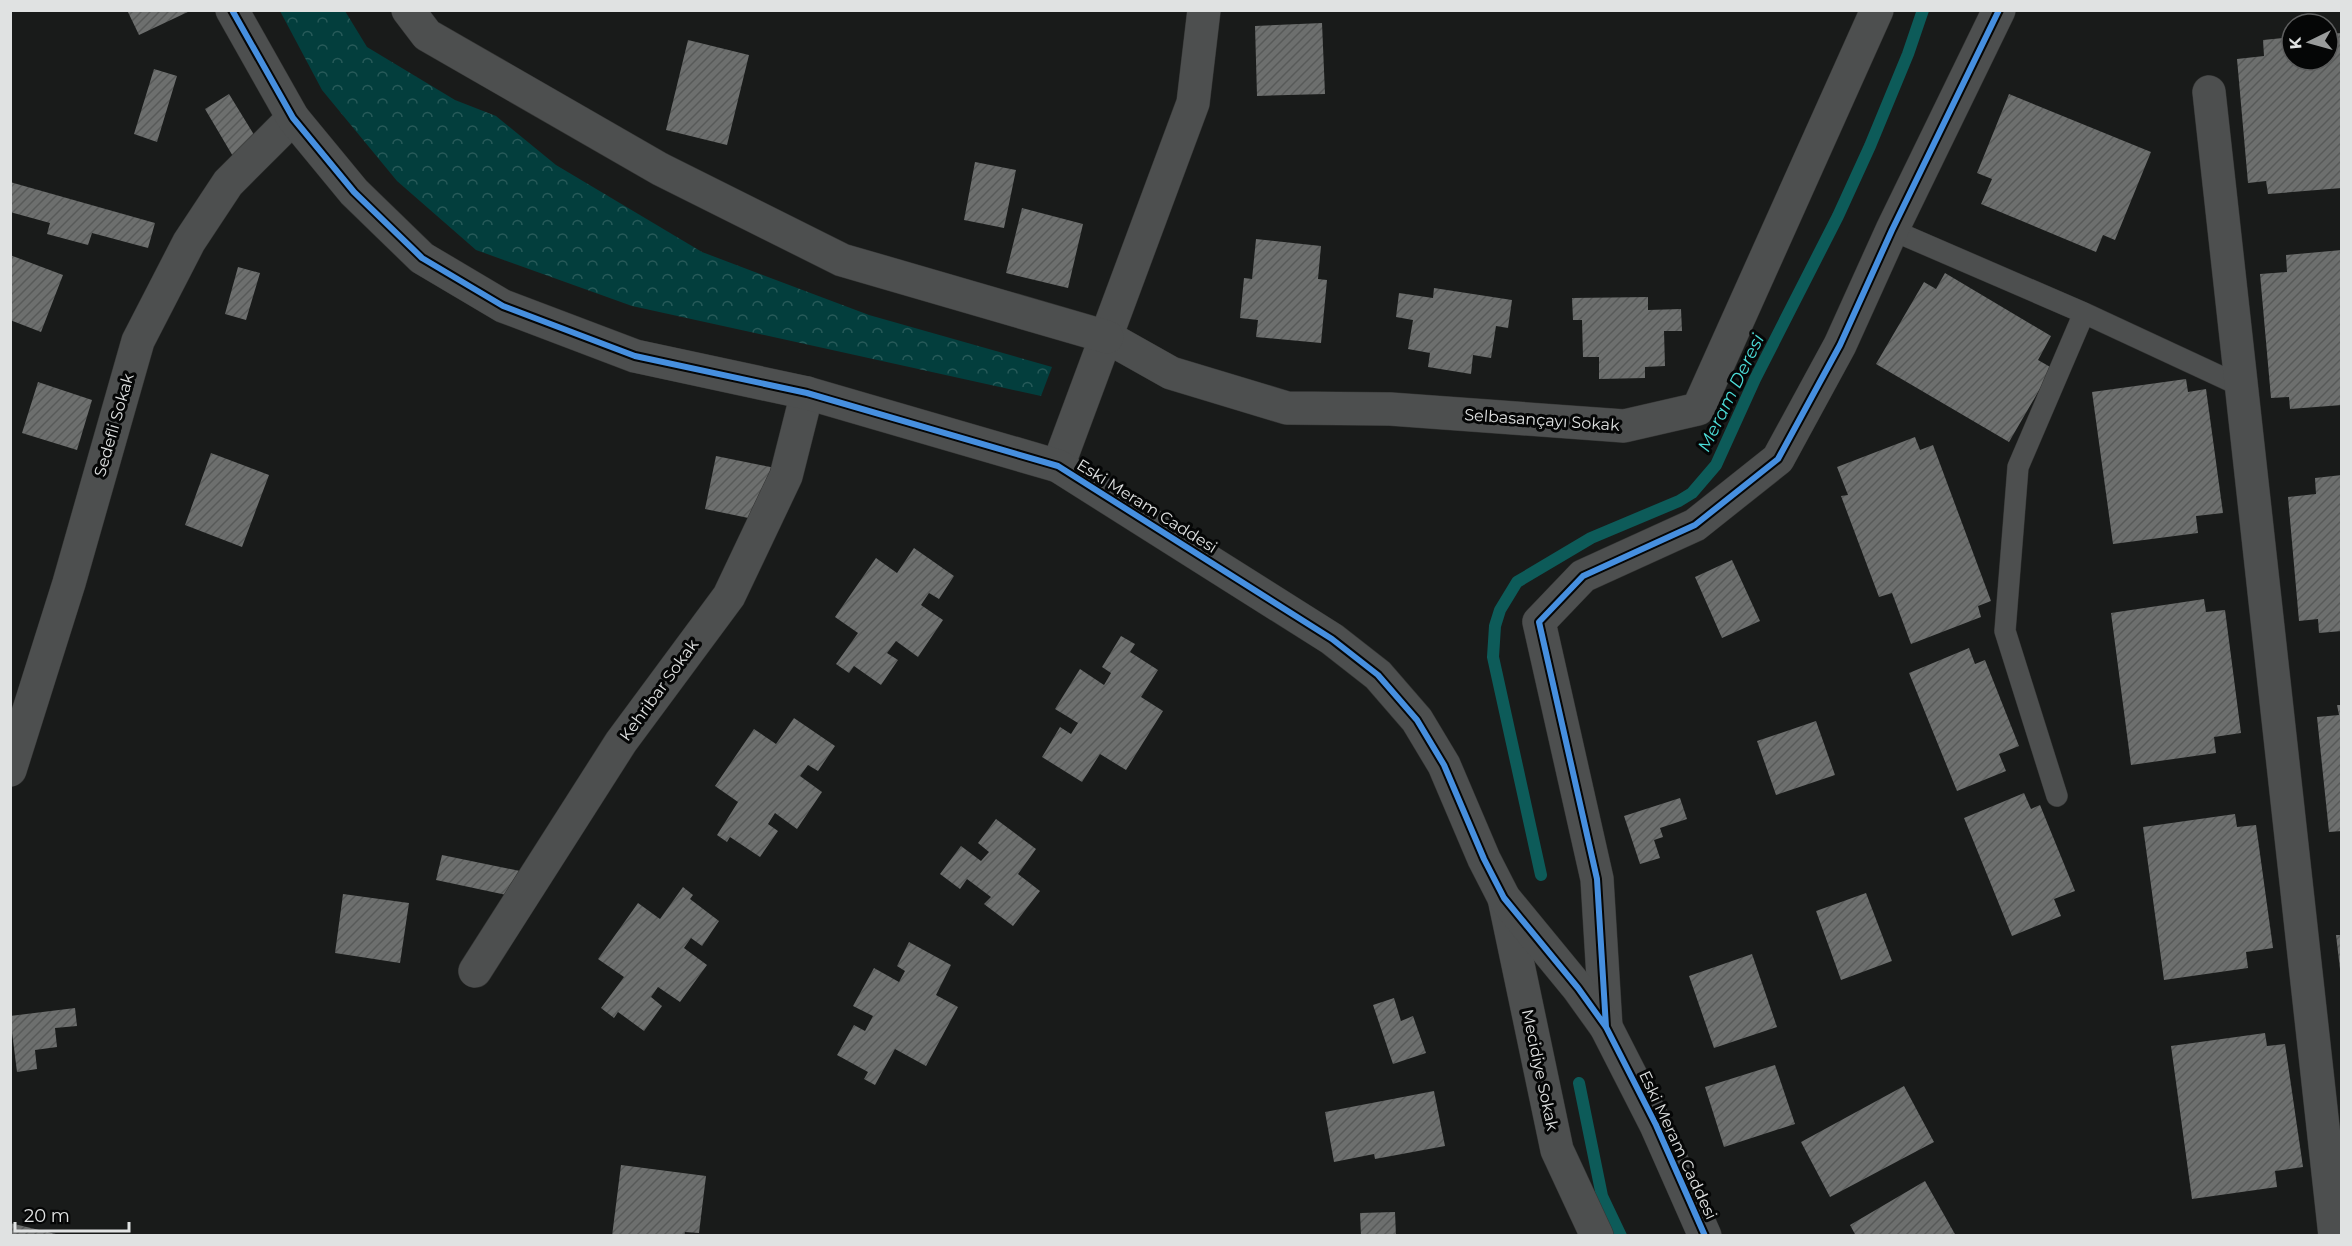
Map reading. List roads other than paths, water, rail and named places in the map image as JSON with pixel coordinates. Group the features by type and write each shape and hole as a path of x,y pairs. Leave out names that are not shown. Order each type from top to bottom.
{"street":[{"name":"Eski Meram Caddesi","path":"232,10 292,118 354,192 422,258 503,306 635,356 807,393 1058,466 1332,639 1377,675 1417,720 1444,765 1484,859 1504,898 1578,988 1606,1027 1629,1070 1705,1236"},
{"path":"408,10 427,35 660,170 842,260 1107,337"},
{"path":"1058,466 1194,103 1204,10"},
{"name":"Selbasançayı Sokak","path":"1107,337 1172,374 1287,408 1390,409 1624,426 1698,410 1877,10"},
{"path":"1606,1027 1597,879 1539,622 1583,576 1695,525 1778,459 1840,345 1892,230 1999,10"},
{"path":"2209,92 2335,1236"},
{"name":"Sedefli Sokak","path":"10,770 69,583 138,341 189,242 228,183 292,118"},
{"name":"Kehribar Sokak","path":"475,971 621,742 729,596 786,476 807,393"},
{"name":"Mecidiye Sokak","path":"1504,898 1557,1150 1597,1236"}],"lane":[{"path":"1892,230 2084,313 2241,386"},
{"path":"2057,796 2005,631 2018,466 2084,313"}],"waterway":[{"name":"Meram Deresi","path":"1541,875 1493,657 1495,626 1500,610 1517,582 1591,538 1679,501 1692,493 1716,465 1755,379 1838,216 1870,146 1908,54 1923,10"},
{"name":"Meram Deresi","path":"1579,1083 1602,1196 1621,1236"}]}
